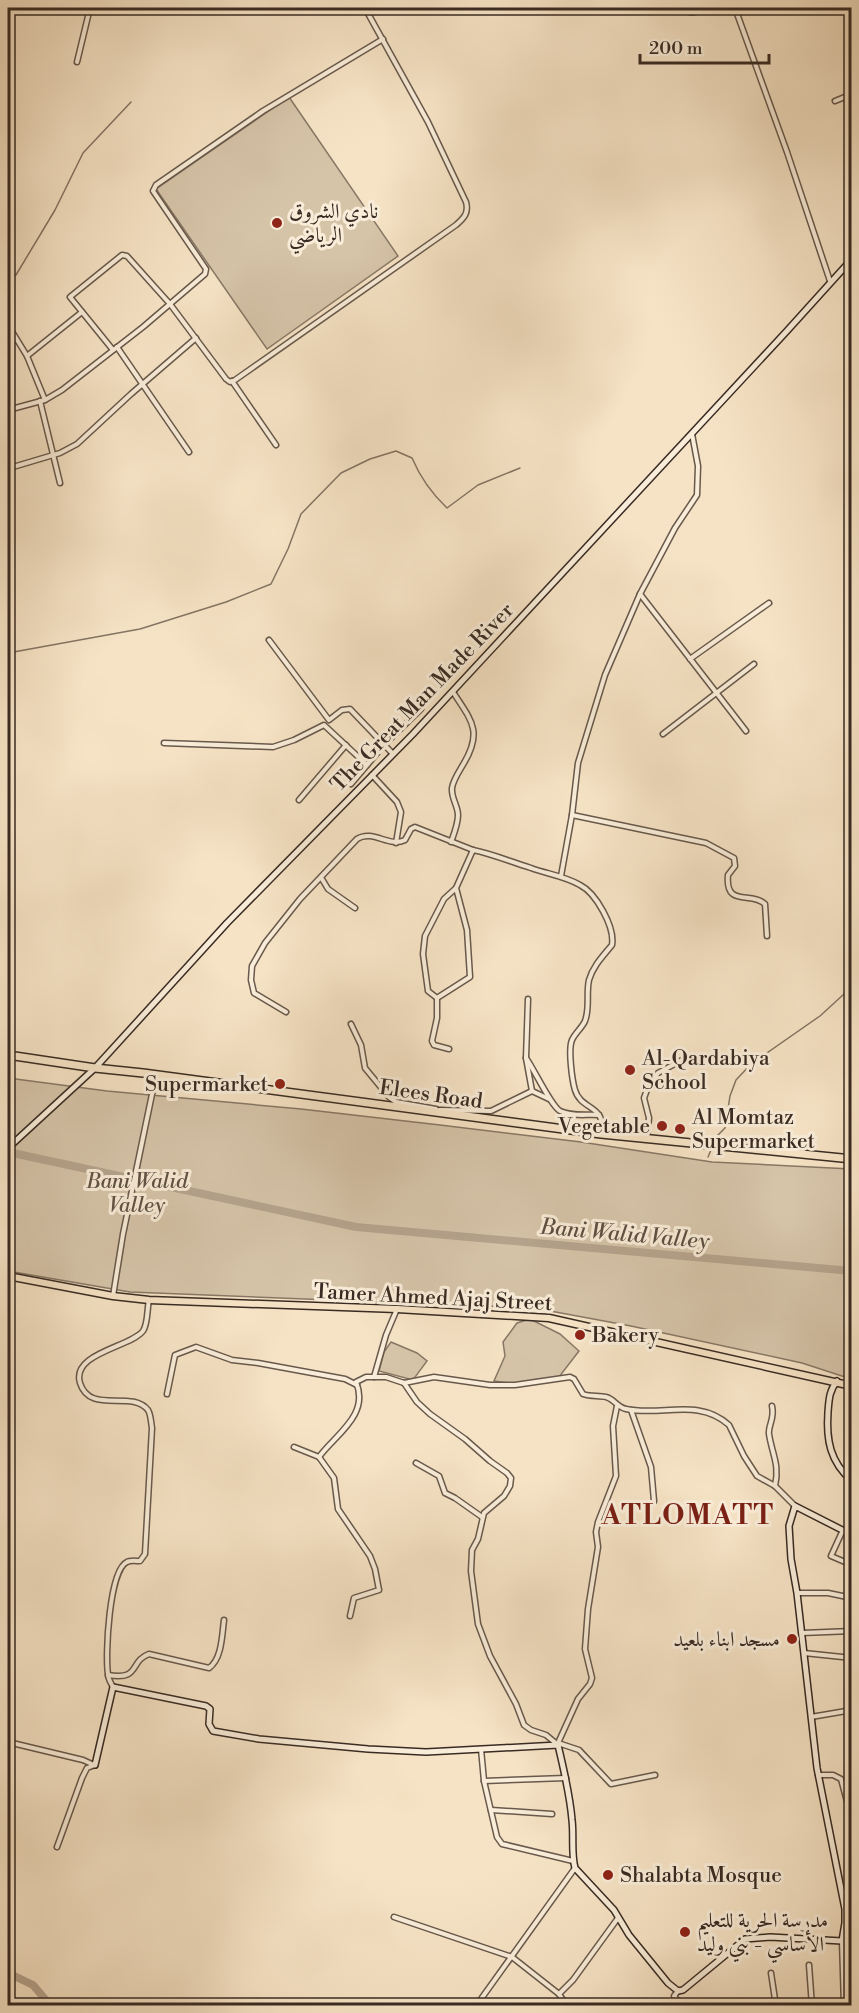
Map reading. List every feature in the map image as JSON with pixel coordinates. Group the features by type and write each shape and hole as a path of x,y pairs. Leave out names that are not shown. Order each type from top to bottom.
{"highway":[{"name":"Elees Road","path":"8,1055 602,1134 852,1159"}],"main road":[{"name":"Tamer Ahmed Ajaj Street","path":"8,1275 113,1296 149,1300 397,1309 549,1318 852,1386"}],"street":[{"path":"77,62 90,8"},
{"path":"232,381 456,225 467,212 466,202 453,172 365,8"},
{"path":"682,8 694,12 709,8"},
{"path":"735,8 830,281"},
{"path":"8,410 43,400 62,390 205,274 206,269 153,191 154,188 263,111 383,39"},
{"path":"835,102 852,94"},
{"path":"189,452 115,348 70,297 122,255 127,256 170,304 226,379 232,381 276,444"},
{"name":"The Great Man Made River","path":"8,1148 95,1068 227,924 453,691 852,259"},
{"path":"27,356 82,312"},
{"path":"8,325 27,356 43,400 60,483"},
{"path":"8,461 10,467 13,468 67,451 196,338"},
{"path":"561,876 581,751 605,675 640,594 675,528 697,495 698,466 692,434"},
{"path":"640,594 746,731"},
{"path":"690,659 769,603"},
{"path":"269,640 329,720"},
{"path":"663,734 754,664"},
{"path":"451,842 458,813 452,787 475,737 465,710 453,691"},
{"path":"164,743 273,747 294,740 324,725 342,710 350,709 393,754"},
{"path":"351,784 384,745 421,709"},
{"path":"324,725 367,765"},
{"path":"299,800 346,746"},
{"path":"372,775 397,802 401,812 396,843"},
{"path":"572,815 706,843 731,856 735,861 735,866 728,875 731,891 736,897 763,902 766,910 766,936"},
{"path":"286,1012 254,993 251,980 252,966 265,944 296,905 360,837 369,835 396,843 405,840 411,828 415,827 473,850 561,876 586,889 605,915 612,934 612,945 593,969 589,980 586,1019 570,1048 575,1090 581,1100 600,1115 604,1123 602,1134"},
{"path":"437,998 428,991 423,944 444,899 456,888 473,850"},
{"path":"322,879 333,893 355,908"},
{"path":"437,998 470,977 467,930 456,888"},
{"path":"437,998 437,1018 432,1041 434,1045 449,1049"},
{"path":"528,999 526,1058 531,1091"},
{"path":"351,1024 361,1045 365,1068 389,1097 396,1102 438,1111 491,1111 531,1091"},
{"path":"526,1058 539,1077 549,1099 560,1111 600,1115"},
{"path":"647,1139 649,1119 644,1098 648,1087 658,1073 682,1060"},
{"path":"113,1296 123,1234 156,1074"},
{"path":"531,1091 549,1099"},
{"path":"94,1765 113,1687 108,1675 109,1613 115,1585 123,1564 128,1561 140,1561 145,1554 152,1428 150,1413 147,1409 132,1402 90,1397 84,1391 79,1376 84,1365 96,1355 141,1334 146,1325 149,1300"},
{"path":"374,1377 386,1335 397,1309"},
{"path":"167,1394 175,1355 196,1347 232,1360 345,1379 358,1386"},
{"path":"319,1457 354,1419 357,1409 358,1386 356,1383 361,1379 386,1377 404,1383 434,1377 487,1385 515,1385 570,1377 574,1379 583,1394 606,1397 617,1406 631,1410 699,1409 718,1417 729,1425 757,1476 775,1486 795,1506 819,1517 842,1532 852,1535"},
{"path":"837,1381 831,1389 827,1433 835,1462 852,1481"},
{"path":"404,1383 417,1402 430,1414 465,1438 511,1478 510,1486 504,1496 482,1517 481,1528 472,1550 473,1588 483,1639 516,1704 524,1725 546,1735 558,1744"},
{"path":"617,1406 613,1426 617,1470 598,1522 596,1532 598,1547 588,1609 585,1649 592,1678 578,1699 558,1744 573,1822 575,1868 614,1910 640,1950 668,1983 678,1991"},
{"path":"772,1406 774,1419 769,1432 777,1468 775,1486"},
{"path":"631,1410 650,1459 654,1501"},
{"path":"294,1447 319,1457 334,1478 338,1509 370,1556 375,1569 379,1590 354,1598 350,1617"},
{"path":"416,1463 439,1476 445,1493 455,1497 482,1517"},
{"path":"795,1506 789,1526 789,1544 797,1593 818,1775 844,1909 845,1923 842,1941 844,2006"},
{"path":"842,1532 831,1556 852,1565"},
{"path":"797,1593 828,1593 852,1598"},
{"path":"108,1675 120,1678 127,1676 141,1658 149,1654 209,1668 215,1663 219,1653 224,1620"},
{"path":"802,1633 852,1631"},
{"path":"804,1653 852,1658"},
{"path":"113,1687 206,1706 211,1714 211,1728 215,1732 227,1735 368,1749 426,1752 558,1744 579,1750 611,1784 655,1776"},
{"path":"811,1717 852,1710"},
{"path":"8,1742 83,1760 94,1765"},
{"path":"481,1749 484,1781 497,1837 502,1844 573,1861"},
{"path":"57,1847 82,1779 87,1768 94,1765"},
{"path":"818,1775 833,1775 841,1779 848,1805 852,1805"},
{"path":"484,1781 566,1778"},
{"path":"491,1810 552,1814"},
{"path":"476,2006 575,1868"},
{"path":"394,1917 512,1957 559,1994 568,2005"},
{"path":"559,1994 573,1980 618,1918"},
{"path":"682,2006 674,1996 678,1991 689,1986 745,1939 770,1937 842,1941"},
{"path":"809,1965 812,2006"},
{"path":"771,1973 776,2006"}],"green space":[{"name":"نادي الشروق الرياضي","path":"289,97 398,256 267,349 156,189"},
{"name":"Bani Walid Valley","path":"8,1078 107,1091 440,1125 581,1142 712,1162 851,1169 851,1379 802,1363 631,1326 534,1308 130,1292 8,1271"},
{"path":"530,1319 560,1334 579,1351 559,1377 524,1383 494,1381 505,1356 503,1342 517,1323"},
{"path":"391,1342 417,1353 427,1361 413,1380 379,1371 384,1352"}],"waterway":[{"path":"8,277 16,275 55,210 83,153 131,102"},
{"path":"8,653 140,629 226,602 271,584 288,549 301,514 341,473 370,459 396,451 412,458 427,485 447,508 478,485 520,468"},
{"path":"714,1142 725,1128 730,1096 736,1080 751,1064 820,1016 844,994 852,968"},
{"path":"708,1157 711,1150"},
{"name":"Bani Walid Valley","path":"8,1152 356,1227 852,1271"},
{"path":"8,1973 33,1985 51,2006"}],"place":[{"name":"نادي الشروق الرياضي","path":"277,223"},
{"name":"Al-Qardabiya School","path":"630,1070"},
{"name":"Supermarket","path":"280,1084"},
{"name":"Vegetable","path":"662,1126"},
{"name":"Al Momtaz Supermarket","path":"680,1129"},
{"name":"Bakery","path":"580,1335"},
{"name":"مسجد ابناء بلعيد","path":"792,1639"},
{"name":"Shalabta Mosque","path":"608,1875"},
{"name":"مدرسة الحرية للتعليم الأساسي - بني وليد","path":"685,1932"}],"district":[{"name":"ATLOMATT","path":"688,1515"}]}
